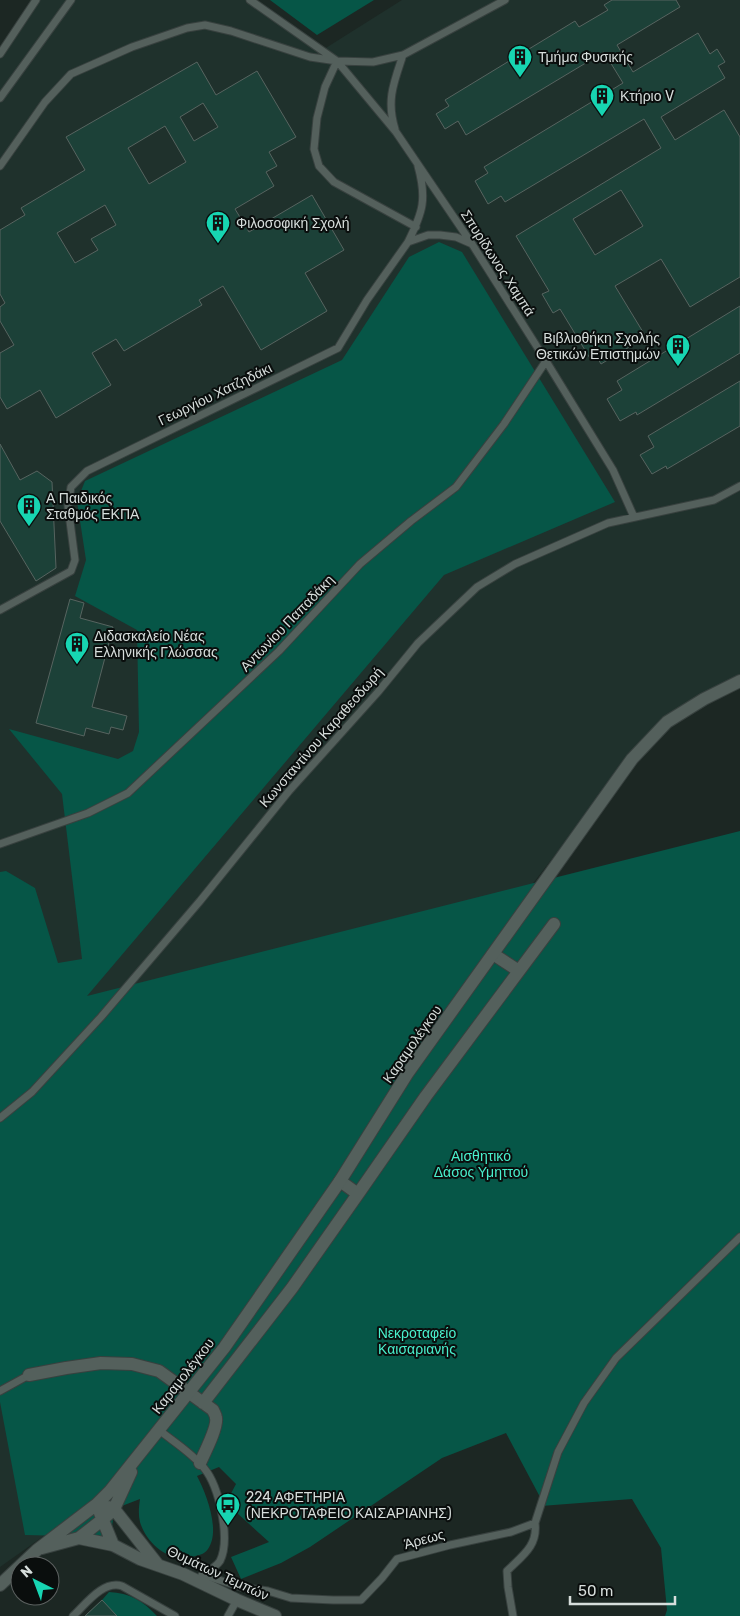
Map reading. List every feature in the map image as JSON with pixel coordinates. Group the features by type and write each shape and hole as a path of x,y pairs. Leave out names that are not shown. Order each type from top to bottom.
{"main road":[{"name":"Καραμολέγκου","path":"139,1456 224,1348 340,1181 407,1074 632,759 667,722 704,699 740,681"},
{"path":"203,1403 292,1288 426,1096 554,924"},
{"path":"493,954 519,971"},
{"path":"340,1181 358,1194"},
{"path":"28,1375 101,1363 132,1364 159,1371 214,1410 217,1418 207,1450 200,1463"},
{"path":"0,1585 37,1550 97,1504 139,1456"},
{"path":"37,1550 79,1538 114,1509 139,1456"},
{"path":"97,1504 114,1509"},
{"path":"97,1504 113,1545"},
{"name":"Θυμάτων Τεμπών","path":"114,1509 158,1565 183,1574 236,1600 275,1616"},
{"path":"79,1538 113,1545 140,1559 158,1565"}],"lane":[{"path":"0,54 36,0"},
{"path":"0,98 71,0"},
{"name":"Σπυρίδωνος Χαμπά","path":"250,0 337,61 416,158 546,361 613,470 634,517"},
{"path":"0,166 45,102 71,74 132,47 187,28 206,25 231,31 310,57 337,61 373,62 403,55 505,0"},
{"path":"396,132 391,115 390,102 392,88 403,55"},
{"path":"337,61 325,87 316,118 314,149 319,166 334,182 416,226"},
{"name":"Γεωργίου Χατζηδάκι","path":"0,610 70,572 75,560 68,506 71,487 86,471 338,348 367,300 408,242 416,226 422,210 423,186 416,158"},
{"path":"408,242 428,235 440,235 456,237 472,244"},
{"name":"Αντωνίου Παπαδάκη","path":"0,844 88,813 128,793 279,651 360,564 411,521 456,487 504,424 546,361"},
{"name":"Κωνσταντίνου Καραθεοδωρή","path":"0,1118 32,1092 101,1017 194,908 289,791 378,692 418,644 477,587 516,564 608,523 714,500 740,486"},
{"path":"513,1616 507,1571 530,1549 537,1534 535,1523 558,1452 584,1403 616,1358 740,1237"},
{"path":"0,1391 28,1375"},
{"path":"159,1430 206,1469 218,1497 225,1544 219,1562 203,1575 183,1574"},
{"name":"Άρεως","path":"203,1575 241,1587 268,1591 290,1598 361,1600 397,1559 450,1545 512,1532 535,1523"},
{"path":"73,1616 104,1587 115,1584 176,1616"},
{"path":"228,1616 236,1600"}],"shaded area":[{"path":"33,0 254,0 321,51 402,0 740,0 740,678 660,720 496,931 90,1503 15,1556 10,1556 10,1560 0,1567 0,47"}],"green space":[{"path":"270,0 374,0 317,35"},
{"name":"Αισθητικό Δάσος Υμηττού","path":"439,242 462,252 615,502 444,575 87,996 740,831 740,1616 665,1616 667,1610 661,1548 632,1499 541,1506 540,1497 506,1433 442,1458 310,1547 281,1563 241,1579 231,1557 269,1542 226,1503 236,1484 219,1467 197,1476 208,1502 213,1522 212,1541 208,1549 201,1555 183,1558 175,1557 160,1550 153,1544 147,1537 140,1522 140,1499 114,1509 111,1537 25,1535 0,1402 0,872 6,871 35,888 58,963 82,959 62,794 9,729 118,759 133,751 139,732 137,630 75,596 86,560 77,501 85,481 342,360 409,257"},
{"path":"109,1592 123,1594 136,1599 157,1616 85,1616"}],"building":[{"path":"612,0 676,0 680,7 617,45 633,72 698,33 710,54 717,49 725,62 718,66 725,78 661,117 675,140 724,110 740,137 740,277 690,307 661,259 615,286 646,337 601,364 597,357 591,360 560,309 553,313 542,294 549,291 516,236 661,148 644,119 505,202 501,196 488,204 475,181 488,173 484,167 623,83 604,52 466,135 458,121 445,129 436,114 449,106 445,100 575,21 579,27 608,10 604,5","holes":["621,190 643,226 595,255 573,219"]},
{"name":"Φιλοσοφική Σχολή","path":"197,62 216,95 257,71 296,137 269,152 277,166 266,172 274,186 235,209 249,232 312,195 344,250 305,273 327,311 261,350 223,286 199,300 202,305 124,351 116,339 92,353 111,385 56,418 40,390 7,409 0,397 0,353 14,345 0,321 0,307 5,303 0,294 0,230 25,215 21,208 85,170 66,137","holes":["203,103 218,127 194,141 180,117","165,126 186,162 149,184 128,148","105,205 116,225 91,239 98,250 75,263 57,233"]},
{"name":"Βιβλιοθήκη Σχολής Θετικών Επιστημών","path":"740,306 740,353 637,415 636,412 620,421 607,399 622,390 617,381"},
{"path":"740,381 740,426 667,469 666,466 652,474 640,455 654,447 648,436"},
{"name":"Α Παιδικός Σταθμός ΕΚΠΑ","path":"0,444 20,480 37,471 52,482 56,568 36,581 0,521"},
{"name":"Διδασκαλείο Νέας Ελληνικής Γλώσσας","path":"70,599 84,603 80,618 113,627 92,707 127,716 123,730 111,727 109,734 86,728 84,736 36,723"},
{"path":"102,1600 117,1616 85,1616"}],"place":[{"name":"Τμήμα Φυσικής","path":"520,78"},
{"name":"Κτήριο V","path":"602,117"},
{"name":"Φιλοσοφική Σχολή","path":"218,244"},
{"name":"Βιβλιοθήκη Σχολής Θετικών Επιστημών","path":"678,367"},
{"name":"Α Παιδικός Σταθμός ΕΚΠΑ","path":"29,527"},
{"name":"Διδασκαλείο Νέας Ελληνικής Γλώσσας","path":"77,665"},
{"name":"224 ΑΦΕΤΗΡΙΑ (ΝΕΚΡΟΤΑΦΕΙΟ ΚΑΙΣΑΡΙΑΝΗΣ)","path":"228,1526"}],"park label":[{"name":"Νεκροταφείο Καισαριανής","path":"417,1342"}]}
